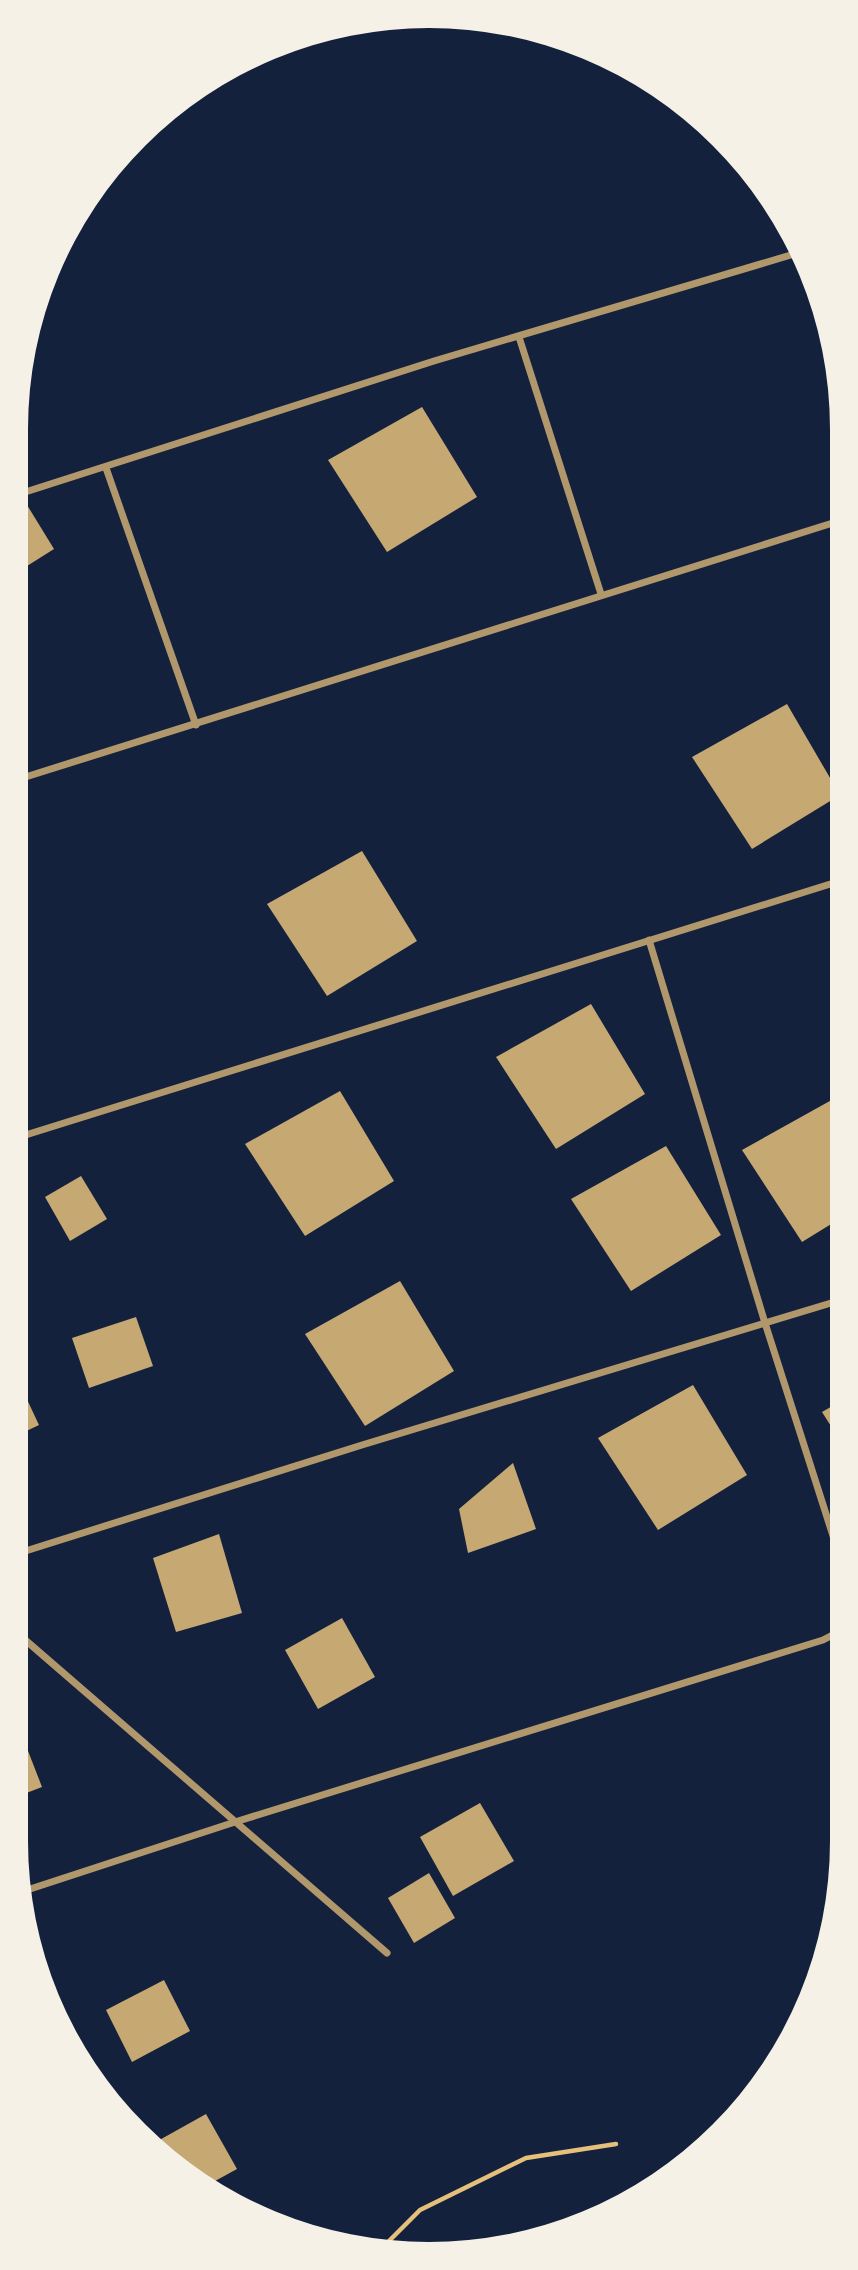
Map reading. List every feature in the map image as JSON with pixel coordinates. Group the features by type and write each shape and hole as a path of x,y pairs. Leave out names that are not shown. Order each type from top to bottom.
{"street":[{"path":"28,491 434,361 790,255"},
{"path":"519,337 601,594"},
{"path":"106,468 196,724"},
{"path":"28,776 830,524"},
{"path":"28,1134 830,884"},
{"path":"649,940 765,1323 830,1526"},
{"path":"28,1550 830,1303"},
{"path":"31,1889 235,1822 830,1636"},
{"path":"28,1642 387,1953"}],"path":[{"path":"390,2240 421,2210 526,2158 616,2144"}],"building":[{"path":"422,407 477,497 387,552 328,460"},
{"path":"28,507 54,549 28,565"},
{"path":"787,704 830,778 830,801 752,849 692,757"},
{"path":"362,851 417,941 327,996 267,904"},
{"path":"591,1004 645,1094 556,1149 496,1057"},
{"path":"340,1091 394,1181 305,1236 245,1144"},
{"path":"830,1101 830,1225 802,1242 742,1150"},
{"path":"666,1146 721,1235 631,1291 571,1199"},
{"path":"81,1176 107,1219 70,1241 45,1197"},
{"path":"400,1281 454,1371 365,1426 305,1334"},
{"path":"136,1317 153,1366 89,1388 72,1338"},
{"path":"693,1385 747,1475 658,1530 598,1438"},
{"path":"28,1402 39,1425 28,1430"},
{"path":"830,1407 830,1425 822,1412"},
{"path":"513,1463 536,1529 468,1553 459,1509"},
{"path":"219,1534 242,1613 176,1632 153,1558"},
{"path":"342,1618 375,1677 318,1709 285,1650"},
{"path":"28,1751 42,1787 28,1792"},
{"path":"480,1803 514,1861 453,1896 420,1837"},
{"path":"429,1873 455,1918 414,1943 388,1898"},
{"path":"164,1980 190,2031 132,2062 106,2010"},
{"path":"206,2114 237,2169 216,2180 161,2139"}]}
